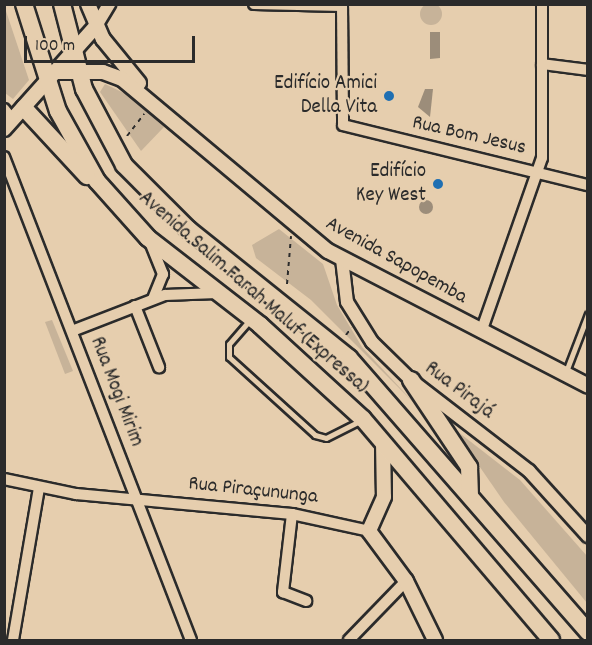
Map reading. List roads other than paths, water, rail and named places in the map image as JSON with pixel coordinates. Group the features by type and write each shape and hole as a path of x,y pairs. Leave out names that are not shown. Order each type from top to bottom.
{"highway":[{"name":"Avenida Salim Farah Maluf (Expressa)","path":"24,4 72,142 98,181 148,238 251,318 363,419 551,640"},
{"name":"Avenida Salim Farah Maluf (Expressa)","path":"62,4 79,72 110,143 151,195 349,358 588,632"},
{"path":"72,4 73,53"},
{"path":"12,117 98,181"},
{"path":"411,380 469,467 470,495"}],"main road":[{"name":"Avenida Sapopemba","path":"88,4 96,26 148,104"},
{"path":"12,117 96,26"},
{"name":"Avenida Sapopemba","path":"51,77 79,72 111,73 284,217 342,259 564,376 588,386"},
{"path":"382,440 384,497 369,531 406,581 435,640"}],"street":[{"path":"96,26 109,4"},
{"path":"254,4 342,5"},
{"path":"481,332 538,172 544,147 542,4"},
{"name":"Rua Bom Jesus","path":"342,5 343,125 588,185"},
{"path":"542,64 588,70"},
{"name":"Rua Mogi Mirim","path":"4,157 191,640"},
{"path":"148,238 163,274 153,299"},
{"name":"Rua Pirajá","path":"342,259 342,287 356,319 411,380 529,471 588,536"},
{"path":"72,331 153,299 190,290 218,293"},
{"path":"135,306 159,367"},
{"name":"Rua Piraçununga","path":"4,479 39,488 137,501 292,514 369,531"},
{"path":"13,640 39,488"},
{"path":"292,514 283,592 306,601"},
{"path":"349,640 406,581"}],"lane":[{"path":"564,376 588,314"},
{"path":"251,318 229,344 229,357 306,427 326,438 363,419"}],"place":[{"name":"Edifício Amici Della Vita","path":"389,96"},
{"name":"Edifício Key West","path":"438,184"}]}
